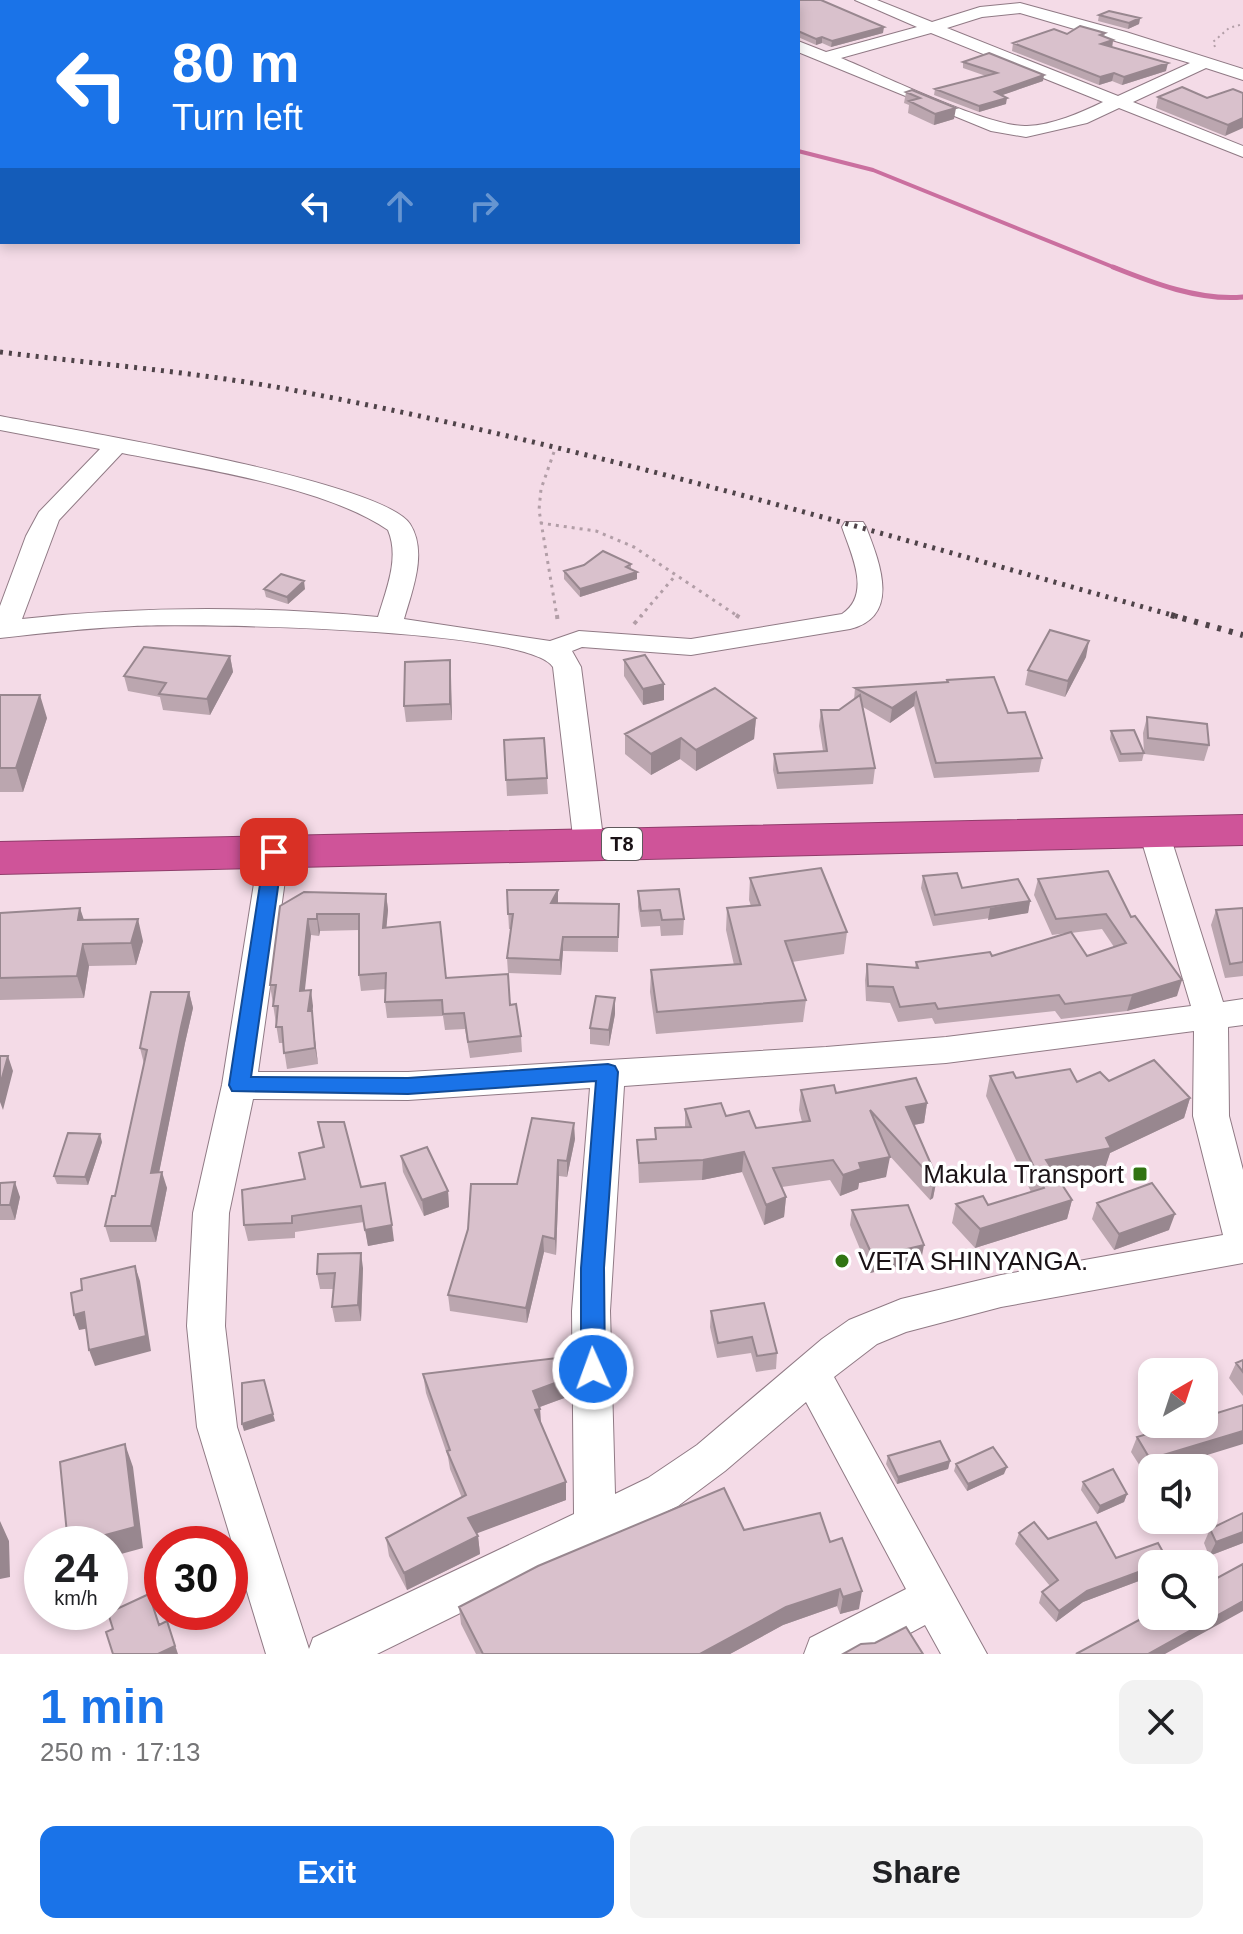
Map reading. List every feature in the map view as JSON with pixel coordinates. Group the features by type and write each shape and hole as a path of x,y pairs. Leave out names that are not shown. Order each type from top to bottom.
{"highway":[{"name":"T8","path":"0,858 1243,830"}],"street":[{"path":"863,0 1243,152"},
{"path":"824,57 980,12 1020,8 1243,75"},
{"path":"800,47 1012,132 1057,127 1121,102 1206,62"},
{"path":"0,423 322,490 392,516 401,529 405,550 388,627"},
{"path":"116,446 48,517 2,629 130,617 322,621 516,641 555,648 579,639 676,647 841,624 861,613 867,605 872,580 854,527"},
{"path":"555,648 567,667 589,845"},
{"path":"1154,832 1227,1014 1208,1080 1211,1116 1243,1239"},
{"path":"274,852 239,1085 211,1213 206,1326 217,1427 288,1654"},
{"path":"239,1085 408,1086 946,1050 1227,1014"},
{"path":"595,1526 591,1311 608,1072"},
{"path":"329,1654 663,1492 711,1458 863,1332 901,1316 1001,1291 1243,1247"},
{"path":"811,1373 965,1654"},
{"path":"826,1654 934,1597"}],"path":[{"path":"1206,62 1216,53 1213,42 1216,37 1243,24"},
{"path":"554,452 542,485 540,523 556,597 555,648"},
{"path":"540,523 581,528 615,538 648,556 767,636"},
{"path":"610,642 640,618 675,576"}],"building":[{"path":"800,0 821,0 884,27 832,41 822,37 816,39 800,32"},
{"path":"1109,11 1140,18 1129,23 1099,15"},
{"path":"1080,26 1105,33 1100,35 1113,40 1101,44 1168,63 1124,77 1114,73 1100,77 1013,43 1054,29 1067,34"},
{"path":"989,53 1044,75 995,92 1007,98 979,106 935,89 997,73 963,62"},
{"path":"1182,87 1207,98 1233,89 1243,93 1243,118 1228,125 1158,97"},
{"path":"912,90 956,108 935,114 909,101 920,98 906,92"},
{"path":"603,551 631,564 626,567 637,572 580,589 564,571 584,565"},
{"path":"281,574 304,581 287,597 264,589"},
{"path":"1050,630 1089,641 1068,681 1028,670"},
{"path":"144,647 230,656 207,699 159,694 166,683 124,676"},
{"path":"645,655 664,684 643,689 624,660"},
{"path":"450,660 450,704 404,706 405,662"},
{"path":"994,677 1008,713 1025,712 1042,758 936,763 916,692 892,708 855,688 948,682"},
{"path":"715,688 756,718 696,750 681,738 651,754 625,734"},
{"path":"0,695 40,695 16,768 0,768"},
{"path":"860,695 875,768 778,773 774,754 827,751 821,710 839,710"},
{"path":"1147,717 1207,724 1209,745 1148,738"},
{"path":"1134,730 1144,753 1121,754 1111,731"},
{"path":"544,738 547,778 506,780 504,740"},
{"path":"821,868 847,932 785,941 806,1000 657,1012 651,970 741,964 727,908 760,905 750,878"},
{"path":"1108,871 1131,917 1135,916 1182,980 1132,995 1065,1004 1059,995 938,1009 935,1003 900,1007 893,987 868,986 867,964 918,968 916,962 990,952 992,956 1071,932 1087,956 1126,943 1106,914 1056,919 1038,879"},
{"path":"957,873 962,888 1018,879 1030,901 935,915 923,876"},
{"path":"679,889 684,919 662,920 660,910 641,911 638,891"},
{"path":"507,890 558,890 551,903 619,904 618,937 563,937 560,960 507,958 513,914 508,914"},
{"path":"304,892 386,894 383,928 440,922 446,978 508,974 510,1005 516,1004 521,1036 468,1042 464,1013 443,1014 442,1000 385,1002 386,973 359,975 359,914 317,914 317,919 308,919 300,991 311,990 308,1011 312,1011 315,1048 284,1053 282,1027 276,1027 278,1006 273,1006 276,985 270,985 280,906"},
{"path":"80,908 78,920 138,919 131,943 83,944 77,976 0,978 0,913"},
{"path":"1243,908 1243,962 1230,964 1216,910"},
{"path":"151,992 189,992 151,1173 162,1172 151,1226 105,1226 112,1196 115,1196 147,1050 140,1048"},
{"path":"596,996 615,998 609,1030 590,1028"},
{"path":"0,1056 8,1056 0,1085"},
{"path":"1154,1060 1190,1098 1106,1138 1111,1148 1046,1160 1072,1200 980,1229 956,1204 983,1196 988,1205 1044,1188 990,1076 1013,1072 1016,1078 1070,1069 1077,1082 1100,1072 1109,1081"},
{"path":"916,1078 927,1103 906,1107 937,1178 934,1180 870,1110 890,1157 859,1163 861,1169 843,1175 833,1160 773,1168 786,1197 766,1205 744,1152 703,1160 639,1163 637,1140 656,1139 655,1128 691,1127 685,1109 721,1103 726,1116 749,1111 756,1128 810,1121 801,1090 834,1085 836,1093"},
{"path":"532,1118 574,1123 567,1161 558,1160 555,1239 543,1236 526,1308 448,1295 468,1229 471,1184 517,1184"},
{"path":"318,1122 344,1122 361,1187 385,1183 392,1225 365,1230 361,1206 292,1216 292,1223 244,1225 242,1190 305,1179 299,1153 324,1147"},
{"path":"68,1133 100,1134 85,1177 54,1176"},
{"path":"427,1147 448,1191 422,1200 401,1156"},
{"path":"15,1182 10,1205 0,1205 0,1183"},
{"path":"1152,1183 1175,1214 1119,1234 1097,1203"},
{"path":"908,1205 924,1245 873,1257 852,1210"},
{"path":"361,1253 358,1305 332,1307 335,1273 317,1274 318,1254"},
{"path":"135,1266 146,1336 89,1350 84,1312 74,1315 71,1293 82,1290 81,1279"},
{"path":"764,1303 777,1353 757,1356 752,1337 718,1343 711,1311"},
{"path":"557,1358 566,1379 533,1391 540,1409 535,1410 566,1482 468,1518 478,1536 404,1573 386,1538 466,1495 447,1451 450,1450 423,1374"},
{"path":"1243,1360 1243,1372 1236,1363"},
{"path":"264,1380 273,1414 242,1424 242,1383"},
{"path":"1243,1405 1243,1431 1167,1454 1147,1454 1137,1437 1218,1438 1218,1413"},
{"path":"940,1441 950,1461 898,1477 888,1456"},
{"path":"125,1444 135,1527 66,1526 60,1462"},
{"path":"993,1447 1007,1467 968,1484 956,1464"},
{"path":"1113,1469 1127,1494 1100,1506 1083,1482"},
{"path":"724,1488 744,1530 820,1513 830,1542 842,1538 862,1591 843,1597 840,1589 786,1607 700,1654 483,1654 459,1607 538,1566"},
{"path":"1243,1513 1243,1532 1216,1542 1212,1534 1218,1534 1218,1525"},
{"path":"1034,1522 1048,1539 1096,1522 1116,1558 1138,1550 1138,1572 1087,1591 1059,1611 1042,1592 1058,1580 1019,1533"},
{"path":"1158,1543 1162,1550 1138,1550"},
{"path":"1243,1564 1243,1601 1218,1615 1218,1577"},
{"path":"144,1596 144,1630 170,1630 175,1646 158,1654 113,1654 106,1632 128,1630 128,1604"},
{"path":"1138,1621 1138,1630 1191,1630 1148,1654 1076,1654"},
{"path":"906,1627 923,1654 843,1654 861,1644 875,1643"}],"waterway":[{"path":"800,152 873,170 1114,267"},
{"path":"1114,267 1160,285 1193,293 1243,297"},
{"path":"1114,267 1118,269"}],"railway":[{"path":"0,352 235,380 423,417 748,497 1179,617"},
{"path":"1171,615 1243,635"}],"place":[{"name":"Makula Transport","path":"1140,1174"},
{"name":"VETA SHINYANGA.","path":"842,1261"}],"route":[{"path":"274,852 239,1085 408,1086 608,1072 593,1268 593,1369"}]}
